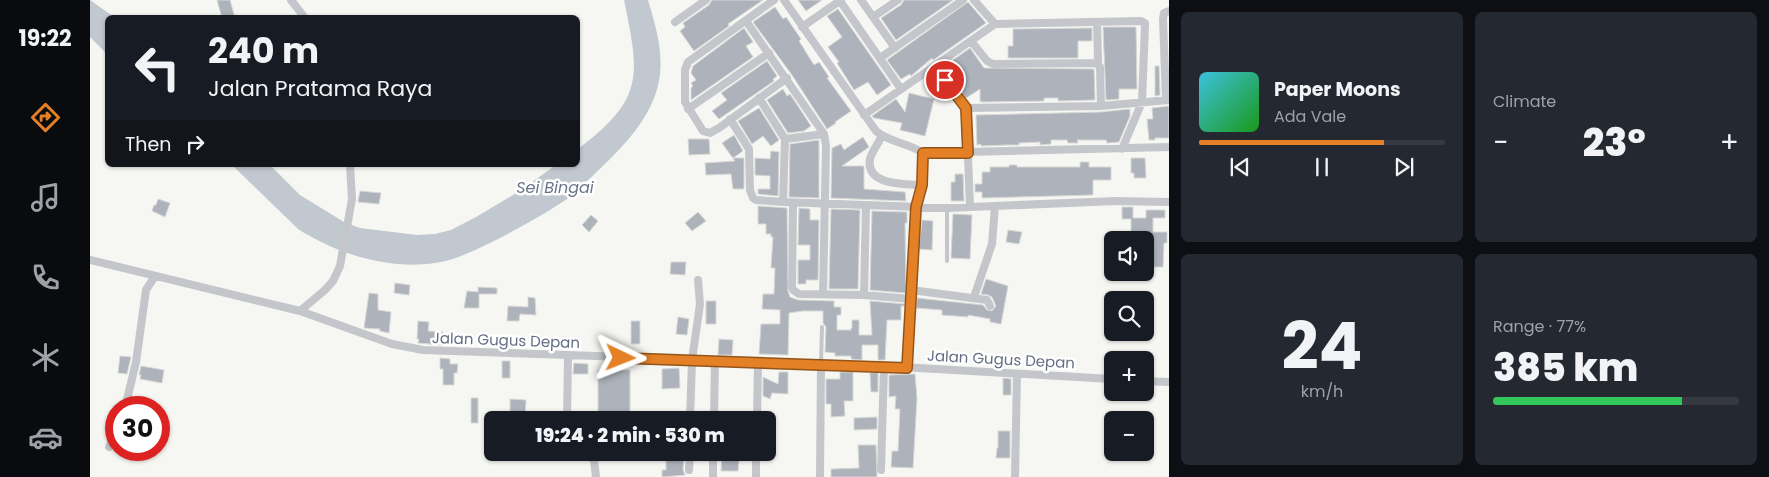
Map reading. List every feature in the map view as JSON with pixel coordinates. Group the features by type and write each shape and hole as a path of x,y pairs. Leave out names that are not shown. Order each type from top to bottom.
{"street":[{"path":"291,0 303,15"},
{"path":"690,0 696,7"},
{"path":"675,22 706,0"},
{"path":"774,0 686,64 684,100 688,109 706,133 714,131 787,78"},
{"path":"784,0 876,131 923,153 1169,147"},
{"path":"802,27 841,0 901,89"},
{"path":"861,0 895,48"},
{"path":"873,17 898,0"},
{"path":"880,58 964,0"},
{"path":"974,0 995,24"},
{"path":"966,108 1101,106 1168,100 1163,19 1164,12 1169,11"},
{"path":"746,21 824,134 826,146 823,294"},
{"path":"864,115 995,24 1137,21 1145,23 1142,102 1122,149"},
{"path":"1097,22 1097,63 1100,67 1101,106"},
{"path":"971,41 987,62 993,64 1097,63"},
{"path":"688,109 769,53"},
{"path":"935,66 966,108 970,207"},
{"path":"759,98 785,139 783,202"},
{"path":"730,119 749,149 750,190 753,198 761,201 947,208 1115,201 1169,202"},
{"path":"785,139 824,134"},
{"path":"882,135 870,158 872,172 882,180 922,185"},
{"path":"907,368 916,207 922,185 923,153"},
{"path":"300,311 329,286 340,266 349,218 352,185 350,167"},
{"path":"793,203 793,290 799,294 864,295 911,299"},
{"path":"864,295 866,206"},
{"path":"974,297 992,244 995,206"},
{"name":"Jalan Gugus Depan","path":"90,260 300,311 407,348 440,352 884,366 1104,379"},
{"path":"127,396 136,362 146,290 155,276"},
{"path":"690,411 692,360 700,304 698,280"},
{"path":"911,290 974,297 987,300 990,306"},
{"path":"567,411 568,356"},
{"path":"714,411 715,360"},
{"path":"757,411 758,362"},
{"path":"820,477 821,364"},
{"path":"881,470 884,366"},
{"path":"1015,477 1017,374"},
{"path":"1154,381 1169,382"},
{"path":"594,461 596,477"},
{"path":"689,470 690,461"},
{"path":"713,461 713,477"},
{"path":"756,461 756,477"}],"lane":[{"path":"947,208 947,261"},
{"path":"821,364 822,327"}],"water":[{"path":"90,0 111,15 105,15 105,52 90,37"},
{"name":"Sei Bingai","path":"624,0 648,0 660,50 659,81 655,96 648,110 631,136 570,197 519,228 450,260 418,265 382,262 346,253 329,246 298,229 234,167 272,167 300,195 344,222 360,228 417,235 435,234 451,230 518,192 553,167 580,167 580,147 600,131 615,115 626,100 632,85 634,68"}],"building":[{"path":"217,0 230,0 234,15 221,15"},
{"path":"712,0 763,0 728,24 729,26 694,51 680,31 685,27 683,23 709,5"},
{"path":"798,0 822,0 806,11"},
{"path":"904,0 953,0 896,40 881,18 901,5"},
{"path":"968,2 986,23 933,60 932,58 911,76 910,74 901,79 887,60"},
{"path":"775,7 783,19 786,17 801,39 799,41 814,65 819,62 829,77 827,78 851,111 827,129 792,75 753,22"},
{"path":"838,9 891,85 877,95 868,82 854,90 837,63 839,62 828,47 842,37 827,16"},
{"path":"1103,27 1136,27 1137,89 1119,89 1119,99 1106,100"},
{"path":"744,28 753,42 746,46 753,57 691,100 691,88 693,86 691,83 696,80 691,73 693,66"},
{"path":"1092,28 1092,41 1078,41 1078,58 1008,58 1008,46 1013,46 1013,29"},
{"path":"970,48 984,68 1094,69 1095,100 1058,101 1058,98 1044,98 1044,101 982,102 980,101 980,89 966,98 943,67"},
{"path":"767,61 777,76 773,79 774,81 719,119 712,111 727,100 721,93"},
{"path":"1155,66 1159,66 1160,95 1155,96"},
{"path":"783,89 787,96 790,94 811,126 804,131 788,133 767,100"},
{"path":"909,93 934,99 925,136 900,130 902,123 872,116 896,99 905,112"},
{"path":"1169,106 1169,138 1149,140 1147,119 1153,119 1152,108"},
{"path":"759,108 779,140 771,146 763,136 752,144 738,121"},
{"path":"1130,109 1130,116 1119,142 1107,143 1106,140 1077,140 1078,143 1068,143 1067,140 1051,140 1051,144 1040,145 1040,142 1019,143 1019,145 977,145 976,115 1101,112"},
{"path":"734,135 743,151 733,158 744,158 744,189 733,189 731,174 706,175 705,163 735,161 722,143"},
{"path":"863,137 869,147 842,166 864,166 864,189 905,192 906,201 831,198 832,148 841,144 844,150"},
{"path":"688,139 709,139 710,154 689,155"},
{"path":"819,140 819,198 789,197 790,144"},
{"path":"771,151 779,152 778,196 758,194 758,189 770,189 770,176 755,175 755,158 770,159"},
{"path":"1131,158 1145,158 1146,178 1134,178 1134,173 1131,173"},
{"path":"1080,162 1089,162 1089,167 1111,167 1111,180 1093,180 1093,195 982,198 982,192 975,192 975,184 982,184 982,172 990,172 990,167 1017,165 1017,167 1080,167"},
{"path":"955,174 963,174 964,201 951,201 951,182 955,182"},
{"path":"360,191 381,193 379,204 358,202"},
{"path":"158,199 170,203 165,217 152,211"},
{"path":"758,206 787,208 788,291 790,297 798,300 834,301 834,307 841,307 841,315 837,315 837,330 851,330 852,320 859,320 859,335 872,335 870,301 905,304 905,306 901,306 901,320 887,320 885,360 878,360 878,345 862,345 862,360 851,359 851,356 835,356 835,353 825,352 826,327 823,323 823,311 789,313 788,355 759,354 761,324 780,324 780,310 762,309 763,294 774,294 775,268 771,268 773,237 771,237 771,234 766,234 766,224 758,224"},
{"path":"1122,207 1133,207 1133,218 1146,218 1146,210 1165,210 1165,218 1153,218 1153,231 1131,231 1131,219 1122,219"},
{"path":"799,208 810,209 810,220 819,220 818,280 806,280 806,284 798,284 798,260 810,260 810,245 798,245"},
{"path":"831,209 860,210 858,289 829,289"},
{"path":"872,211 907,212 907,223 905,223 906,293 870,290"},
{"path":"698,212 706,221 692,231 685,223"},
{"path":"953,214 972,215 970,259 951,258"},
{"path":"591,215 598,221 589,232 582,225"},
{"path":"922,220 933,221 932,250 919,249"},
{"path":"1008,230 1022,232 1019,244 1006,242"},
{"path":"1154,232 1167,232 1167,243 1164,243 1163,267 1154,267"},
{"path":"671,262 686,262 685,275 670,274"},
{"path":"986,279 1008,286 1001,324 990,322 990,319 968,315 968,317 942,315 942,310 916,308 917,298 983,305 987,310 992,311 996,306 992,297 981,294"},
{"path":"395,283 410,285 409,295 394,293"},
{"path":"478,287 497,288 497,294 479,294 479,308 464,308 467,291 478,292"},
{"path":"369,293 378,294 378,310 391,312 389,333 380,331 380,329 364,328"},
{"path":"528,297 535,298 536,315 520,314 519,321 507,321 508,306 528,307"},
{"path":"706,301 716,301 716,324 706,324"},
{"path":"678,317 689,319 687,335 676,334"},
{"path":"418,321 429,322 428,331 443,332 442,345 418,343"},
{"path":"631,321 640,321 640,344 631,344"},
{"path":"719,339 733,340 732,355 718,355"},
{"path":"120,356 131,357 127,374 118,373"},
{"path":"440,358 450,359 450,364 458,364 457,373 454,373 454,385 443,385 443,369 440,369"},
{"path":"502,361 510,361 510,378 502,378"},
{"path":"574,363 588,364 588,374 573,374"},
{"path":"141,366 164,370 162,383 140,379"},
{"path":"679,368 680,388 662,389 662,369"},
{"path":"598,370 630,370 630,411 598,411"},
{"path":"779,372 788,372 788,394 772,393 770,399 763,396 763,377 778,384"},
{"path":"840,372 853,372 853,401 844,401 845,416 831,417 831,404 826,404 826,379 840,379"},
{"path":"878,372 878,392 871,392 870,373"},
{"path":"915,374 917,398 913,468 891,467 892,451 898,451 900,409 895,409 896,396 889,397 889,375"},
{"path":"1003,378 1011,379 1011,395 1003,395"},
{"path":"471,398 478,398 478,423 471,423"},
{"path":"510,399 526,400 525,411 510,411"},
{"path":"877,417 877,429 854,430 854,418"},
{"path":"998,431 1010,431 1010,458 996,458"},
{"path":"858,445 876,445 877,477 831,477 831,469 859,468"},
{"path":"666,461 684,461 685,475 662,477 662,470 666,470"},
{"path":"722,461 739,461 738,471 721,471"}],"route":[{"path":"621,358 907,368 916,207 922,185 923,153 968,153 966,108 945,80"}]}
